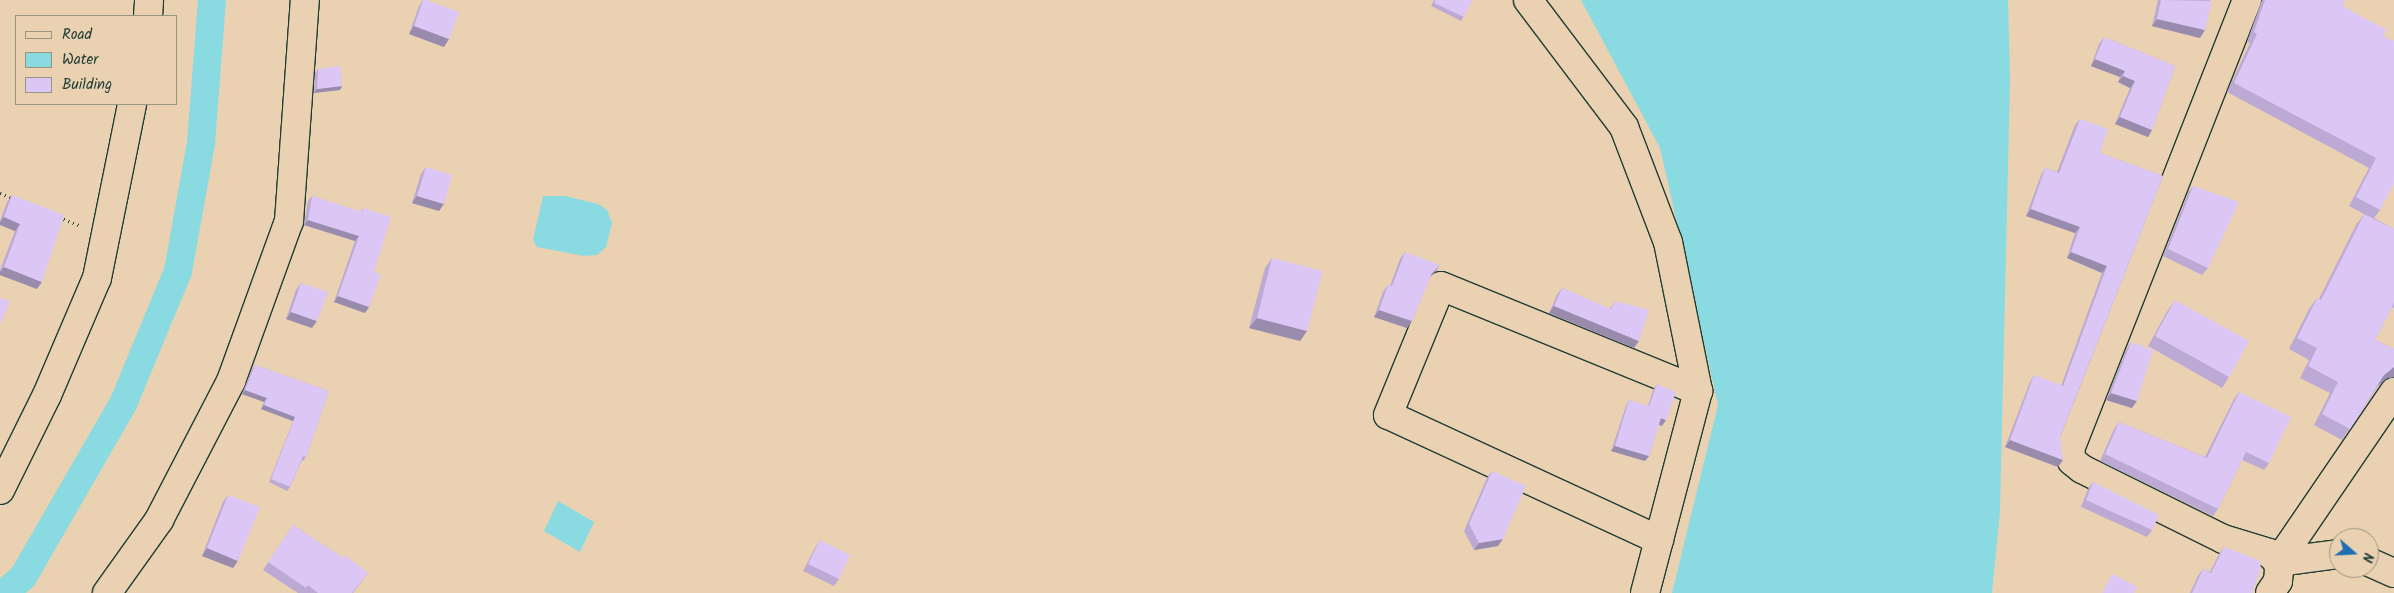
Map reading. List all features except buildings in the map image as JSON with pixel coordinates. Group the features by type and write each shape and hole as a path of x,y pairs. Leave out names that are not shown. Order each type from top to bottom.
{"street":[{"path":"148,15 149,0"},
{"path":"107,593 159,520 231,381 289,221 305,0"},
{"path":"1528,0 1624,126 1668,242 1698,391 1645,593"},
{"path":"2246,0 2070,450 2072,461 2082,469 2223,538 2269,553 2278,562"},
{"path":"0,490 47,396 97,278 132,105"},
{"path":"1658,540 1388,415 1441,286 1698,391"},
{"path":"2270,593 2278,581 2278,562 2394,392"},
{"path":"2278,562 2329,555"},
{"path":"2379,566 2394,573"}],"path":[{"path":"0,193 18,200"},
{"path":"52,214 105,236"}],"water":[{"path":"1581,0 2008,0 2010,79 2000,511 1992,593 1672,593 1718,405 1660,148"},
{"path":"543,196 565,196 598,204 607,210 612,223 606,247 597,255 584,256 537,247 533,240"},
{"path":"558,501 594,522 580,552 544,531"}],"waterway":[{"path":"5,593 23,577 123,404 178,271 201,143 212,0"}]}
